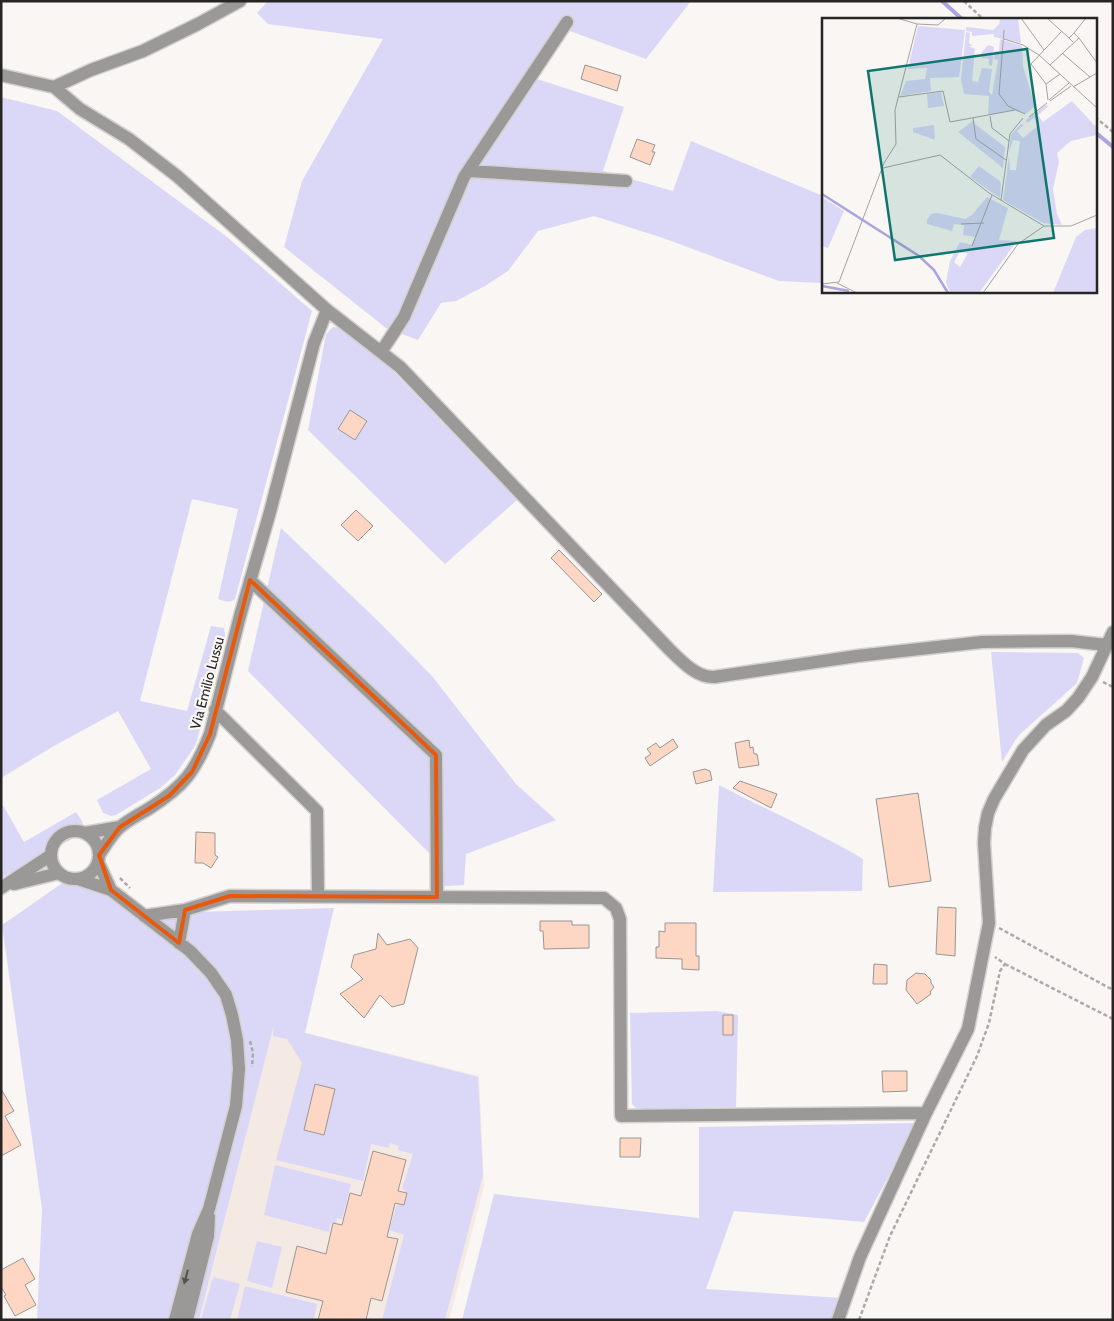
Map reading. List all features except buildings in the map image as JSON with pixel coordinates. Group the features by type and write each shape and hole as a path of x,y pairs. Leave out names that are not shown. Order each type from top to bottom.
{"street":[{"path":"54,87 91,70 143,51 240,1"},
{"path":"381,352 404,317 464,177 567,22"},
{"path":"1,75 54,87 80,109 129,140 177,176 326,310 400,367 669,649 682,662 704,676 714,677 857,656 982,642 1061,641 1106,645"},
{"path":"468,171 626,181"},
{"name":"Via Emilio Lussu","path":"85,834 120,827 169,796 192,772 210,734 314,343 326,310"},
{"path":"250,580 436,755 437,897"},
{"path":"838,1320 860,1257 926,1113 968,1029 989,923 984,835 991,806 1023,750 1046,725 1066,711 1078,698 1092,676 1113,632"},
{"path":"215,710 317,811 318,896"},
{"name":"Via Emilio Lussu","path":"98,858 120,827"},
{"path":"111,890 98,858 95,842 85,834 72,832 59,837 52,848 51,855 55,868 59,873 65,877 78,879 111,890 190,951 211,973 226,995 237,1040 239,1069 236,1106 209,1209 198,1234 175,1320"},
{"path":"4,887 51,855"},
{"path":"78,879 91,873 98,858"},
{"path":"4,887 59,873"},
{"path":"144,916 184,910 230,896 604,898 616,908 620,919 621,1116 926,1113"},
{"path":"179,943 184,910"},
{"path":"187,1320 208,1236 209,1209"}],"path":[{"path":"964,1 982,18"},
{"path":"1096,118 1113,132"},
{"path":"116,874 136,893"},
{"path":"989,923 1113,990"},
{"path":"984,950 1005,964 1113,1019"},
{"path":"859,1320 890,1236 977,1056 989,1023 1000,971 1005,964"},
{"path":"250,1037 254,1052 252,1072"}],"highlighted area":[{"path":"250,580 436,755 437,897 230,896 185,910 179,943 111,890 99,855 120,827 169,796 192,772 210,734"}],"shaded area":[{"path":"268,1 691,1 646,59 567,30 537,79 624,107 603,171 673,191 691,141 822,196 822,282 779,281 663,238 594,216 538,231 508,271 456,301 441,303 418,340 386,328 284,247 302,181 383,39 268,24 257,13"},
{"path":"1,97 57,111 227,237 312,311 235,599 231,601 227,602 218,599 238,509 192,499 140,701 187,711 211,626 224,628 225,636 196,744 175,775 160,788 116,815 111,816 103,813 97,800 151,769 118,711 1,778"},
{"path":"333,327 342,328 393,371 517,500 445,564 308,430 326,334"},
{"path":"281,528 432,676 516,784 556,820 466,854 464,885 433,887 434,858 248,671"},
{"path":"991,652 1078,653 1084,658 1077,683 1018,736 1002,762"},
{"path":"719,785 810,830 863,859 862,891 713,892"},
{"path":"1,802 24,842 76,812 82,821 84,830 81,834 1,878"},
{"path":"74,875 107,896 158,913 334,908 305,1033 478,1077 483,1175 445,1320 382,1320 404,1235 389,1230 397,1204 402,1205 405,1190 402,1189 413,1154 398,1150 399,1146 390,1143 389,1148 371,1144 363,1181 276,1160 302,1063 287,1039 273,1036 274,1025 199,1320 37,1320 42,1209 2,925"},
{"path":"717,1011 738,1015 736,1107 636,1108 632,1104 630,1013"},
{"path":"274,1025 479,1076 484,1186 449,1320 199,1320"},
{"path":"917,1123 864,1222 734,1211 706,1289 842,1298 833,1320 462,1320 494,1194 699,1218 699,1127"},
{"path":"275,1165 351,1184 342,1219 337,1218 336,1224 331,1223 329,1232 264,1215"},
{"path":"257,1241 282,1247 272,1288 247,1281"},
{"path":"213,1277 240,1284 230,1320 201,1320"},
{"path":"245,1286 317,1304 314,1320 237,1320"}],"waterway":[{"path":"942,1 961,18"},
{"path":"1096,133 1113,147"}]}
